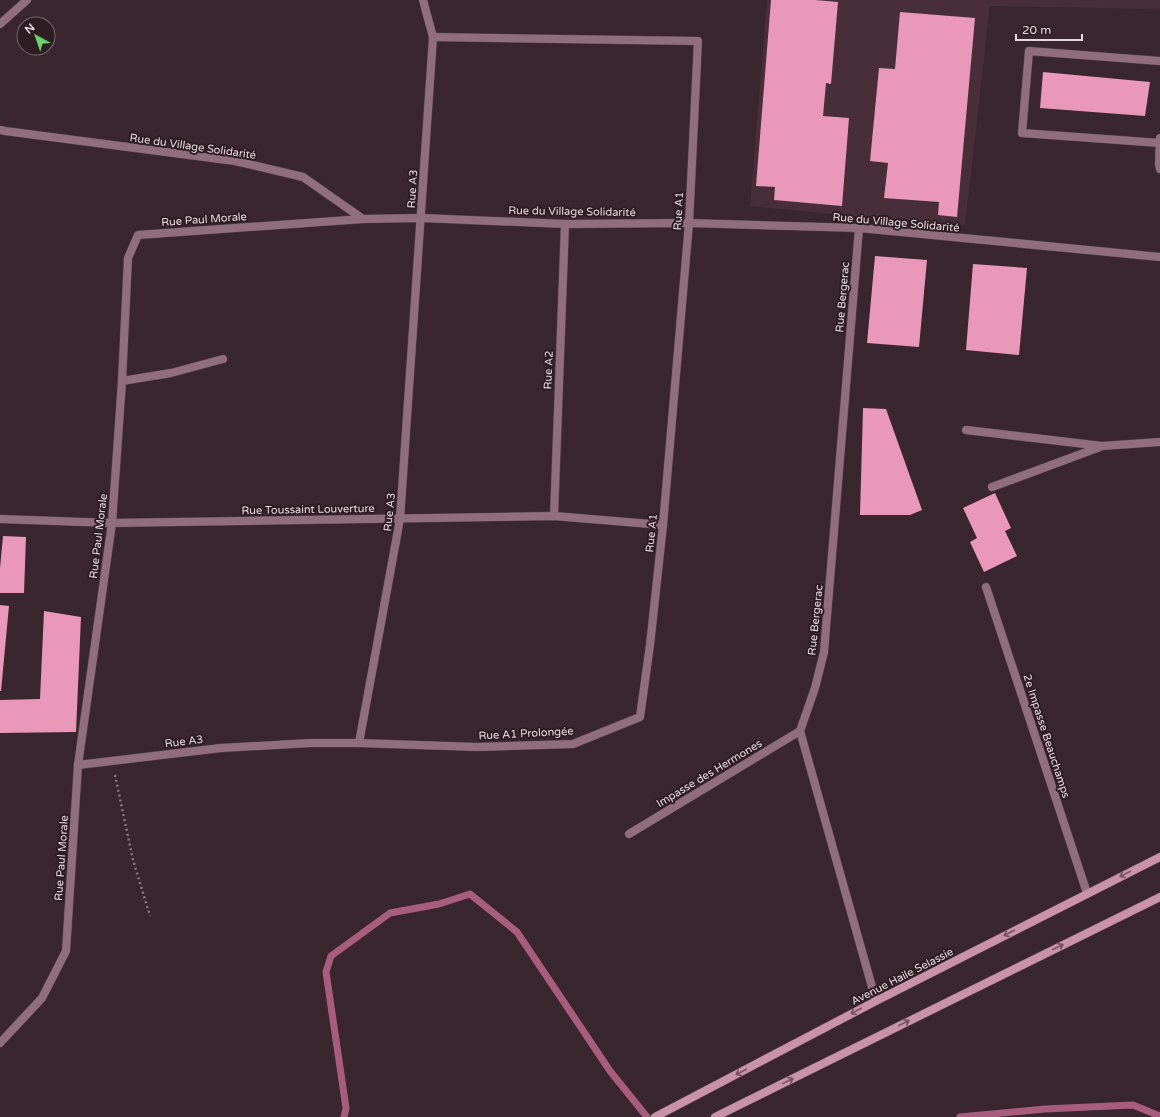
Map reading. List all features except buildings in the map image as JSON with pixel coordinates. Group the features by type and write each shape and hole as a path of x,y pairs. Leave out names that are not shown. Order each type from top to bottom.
{"street":[{"path":"0,24 27,0"},
{"name":"Rue A3","path":"78,765 221,748 310,743 359,743 400,519 422,218 433,38 423,0"},
{"name":"Rue A1","path":"433,38 698,41 689,223 663,525 650,645"},
{"path":"1160,61 1029,51 1022,133 1160,143"},
{"name":"Rue du Village Solidarité","path":"0,130 5,132 235,161 303,177 363,219 422,218 565,224 689,223 859,228 1160,257"},
{"path":"1160,138 1160,169"},
{"name":"Rue Paul Morale","path":"0,1043 42,998 66,951 78,765 112,522 122,381 128,258 138,235 363,219"},
{"name":"Rue A2","path":"554,516 565,224"},
{"name":"Rue Bergerac","path":"800,731 815,688 824,652 859,228"},
{"path":"122,381 171,373 223,359"},
{"path":"966,430 1102,446 1160,442"},
{"path":"992,487 1102,446"},
{"name":"Rue Toussaint Louverture","path":"0,519 112,522 554,516 663,525"},
{"name":"2e Impasse Beauchamps","path":"986,586 1087,893"},
{"name":"Rue A1 Prolongée","path":"359,743 477,747 572,744 640,717 650,645"},
{"path":"800,731 876,1001"},
{"name":"Impasse des Hermones","path":"629,834 800,731"},
{"name":"Avenue Haile Selassie","path":"655,1117 876,1001 1160,857"},
{"path":"715,1117 1160,898"}],"path":[{"path":"112,761 133,860 150,916"}],"shaded area":[{"path":"767,0 1160,0 1160,9 990,6 965,225 860,217 750,206"}],"waterway":[{"path":"344,1117 346,1108 326,972 331,956 390,913 439,904 470,894 517,932 610,1071 647,1117"},
{"path":"960,1117 1045,1109 1133,1105 1160,1116"}]}
